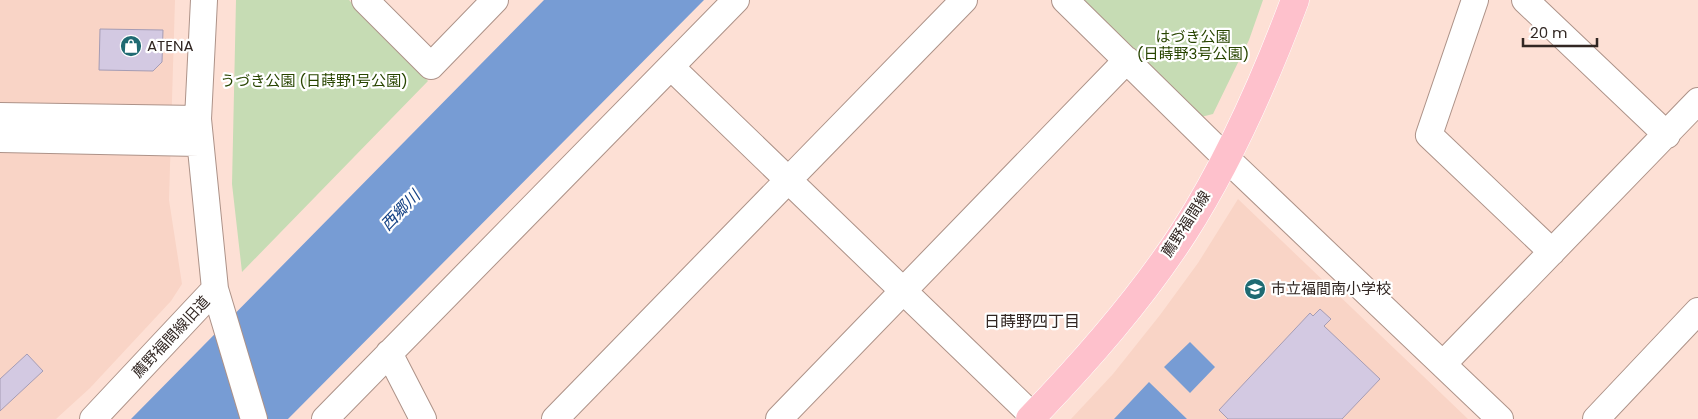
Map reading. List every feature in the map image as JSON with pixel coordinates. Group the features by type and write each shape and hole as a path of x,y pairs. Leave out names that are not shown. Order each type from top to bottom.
{"main road":[{"name":"薦野福間線","path":"1032,418 1110,332 1184,232 1226,158 1273,58 1295,0"}],"street":[{"path":"204,0 198,131 215,289"},
{"path":"365,0 431,66 495,0"},
{"path":"325,419 736,0"},
{"path":"555,419 787,179 964,0"},
{"path":"1065,0 1226,158 1500,419"},
{"path":"1475,0 1428,135 1552,252"},
{"path":"1525,0 1666,135"},
{"path":"779,419 1127,60"},
{"path":"671,67 1032,418"},
{"path":"1443,364 1698,101"},
{"path":"0,116 198,131"},
{"path":"0,139 198,131"},
{"name":"薦野福間線旧道","path":"215,289 254,419"},
{"name":"薦野福間線旧道","path":"94,419 215,289"},
{"path":"1596,419 1698,311"},
{"path":"389,354 423,419"}],"shaded area":[{"path":"0,0 175,0 169,200 182,284 171,301 90,388 56,419 0,419"},
{"name":"市立福間南小学校","path":"1238,199 1468,419 1071,419 1113,374 1160,315 1198,263"}],"green space":[{"name":"うづき公園 (日蒔野1号公園)","path":"236,0 349,0 428,81 242,272 232,184"},
{"name":"はづき公園 (日蒔野3号公園)","path":"1080,0 1263,0 1249,40 1213,114 1201,117"}],"water":[{"name":"西郷川","path":"544,0 704,0 288,419 131,419"},
{"path":"1190,342 1215,367 1190,393 1164,367"},
{"path":"1149,382 1187,419 1114,419"}],"building":[{"name":"ATENA","path":"100,29 163,30 162,62 153,71 99,70"},
{"path":"1320,309 1331,319 1324,326 1380,379 1342,419 1228,419 1219,410 1310,313 1313,316"},
{"path":"27,354 43,371 0,411 0,379"}],"place":[{"name":"ATENA","path":"131,46"},
{"name":"市立福間南小学校","path":"1255,289"}],"district":[{"name":"日蒔野四丁目","path":"1032,321"}]}
